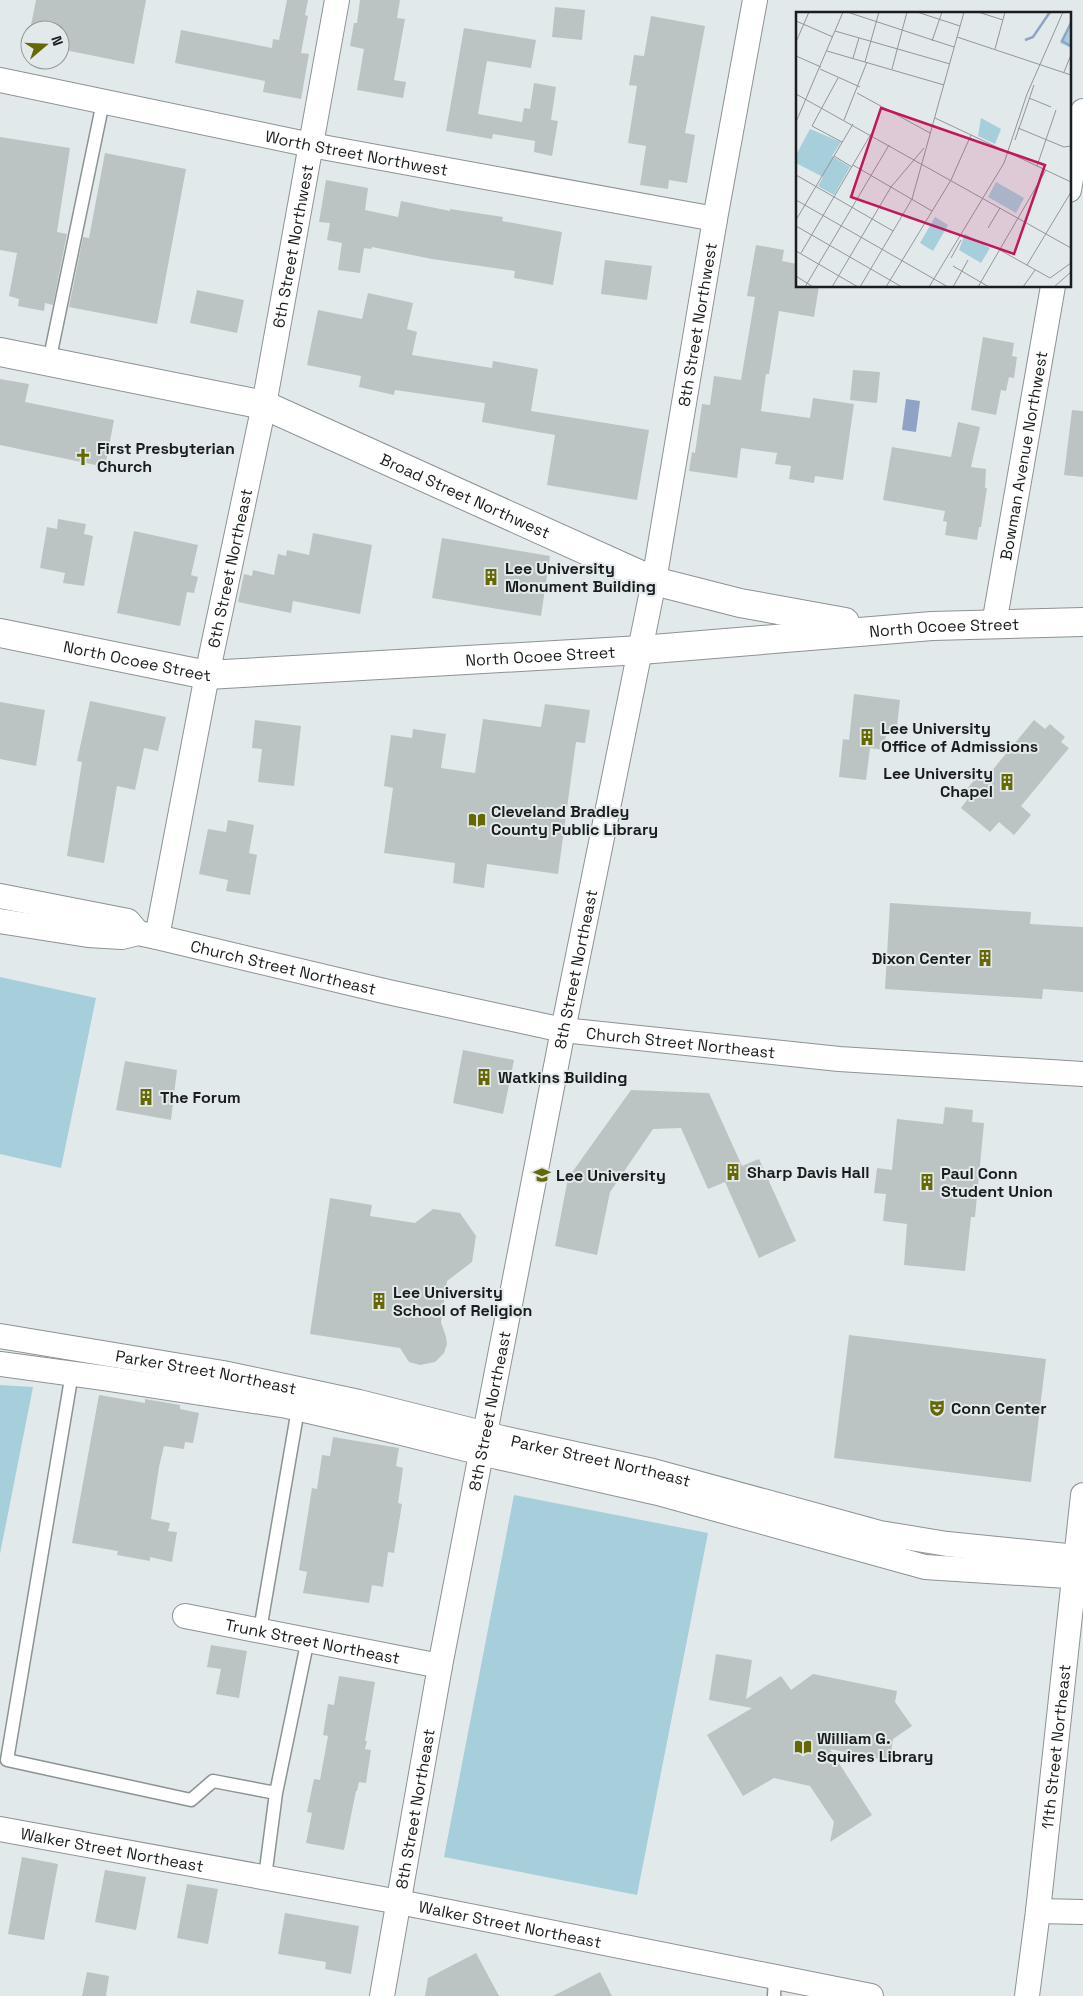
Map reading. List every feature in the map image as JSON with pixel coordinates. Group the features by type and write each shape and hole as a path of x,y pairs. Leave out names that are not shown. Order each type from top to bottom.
{"main road":[{"name":"Broad Street Northwest","path":"0,352 264,405 654,581 740,603 829,620 874,625 932,626"},
{"name":"North Ocoee Street","path":"0,633 207,674 641,650 932,626 1083,622"}],"street":[{"name":"6th Street Northwest","path":"264,405 337,0"},
{"name":"8th Street Northwest","path":"641,650 715,219 755,0"},
{"name":"Worth Street Northwest","path":"0,80 311,145 715,219"},
{"path":"1070,184 1083,111"},
{"name":"Bowman Avenue Northwest","path":"994,624 1052,288"},
{"name":"6th Street Northeast","path":"148,935 207,674 264,405"},
{"name":"8th Street Northeast","path":"382,1996 440,1666 563,1030 641,650"},
{"name":"Church Street Northeast","path":"0,896 128,921 148,935"},
{"name":"Church Street Northeast","path":"0,921 88,935 122,938 148,935 388,992 563,1030 839,1059 1083,1074"},
{"name":"Parker Street Northeast","path":"0,1336 223,1373 359,1402 484,1444 926,1567 1079,1566"},
{"name":"Parker Street Northeast","path":"0,1364 72,1373 298,1409 378,1427 484,1444"},
{"name":"11th Street Northeast","path":"1027,1996 1079,1566 1083,1495"},
{"name":"Trunk Street Northeast","path":"185,1616 440,1666"},
{"name":"Walker Street Northeast","path":"0,1829 399,1902 775,1986 871,1996"},
{"path":"1038,1911 1083,1912"}],"lane":[{"path":"49,362 103,102"},
{"path":"72,1373 3,1759 191,1800 212,1781 276,1793"},
{"path":"260,1630 298,1409"},
{"path":"265,1878 276,1793 308,1639"}],"shaded area":[{"path":"906,399 920,401 916,432 902,430"},
{"path":"0,977 96,998 61,1168 0,1154"},
{"path":"0,1385 33,1387 0,1554"},
{"path":"514,1495 708,1533 637,1895 444,1857"}],"building":[{"path":"36,0 146,0 134,64 70,51 70,20 32,20"},
{"path":"287,0 308,0 305,15 308,16 301,53 309,54 301,99 263,92 265,81 175,63 181,30 272,48 273,39 279,40"},
{"path":"360,0 400,0 397,18 405,19 394,80 406,82 403,98 357,90 364,49 350,46 354,23 357,23"},
{"path":"555,7 585,10 582,40 552,37"},
{"path":"651,16 705,26 685,133 695,135 687,183 669,180 668,189 640,185 646,146 628,143 637,86 629,85 634,55 644,56"},
{"path":"464,28 536,40 531,68 487,61 478,114 522,122 524,108 530,109 534,83 556,87 551,120 558,121 552,156 534,152 535,141 493,134 492,139 446,131"},
{"path":"0,137 70,148 57,232 67,234 53,305 45,303 44,311 18,306 19,299 9,296 17,253 0,250"},
{"path":"105,153 186,169 157,324 69,307 83,237 89,238"},
{"path":"326,180 368,188 365,210 398,217 401,201 450,211 450,209 503,217 502,221 562,232 553,285 514,278 515,271 432,259 372,247 371,249 364,248 360,273 338,270 342,243 327,240 330,223 319,222"},
{"path":"756,245 784,250 782,261 796,264 796,288 819,288 814,317 779,311 769,374 766,374 761,411 810,418 813,398 854,404 843,480 815,476 814,483 789,479 791,466 775,464 777,453 741,448 737,478 689,471 692,452 695,453 702,404 710,405 714,376 741,380 755,297 747,296"},
{"path":"605,260 652,266 647,300 601,294"},
{"path":"197,290 244,300 237,333 190,323"},
{"path":"368,293 413,303 407,329 417,332 412,355 492,368 493,361 538,369 531,411 649,430 637,500 547,485 555,435 482,422 485,403 395,390 394,395 359,387 361,376 307,365 318,310 362,319"},
{"path":"983,337 1014,343 1012,356 1017,357 1014,378 1009,377 1006,391 1001,390 996,415 971,410"},
{"path":"853,370 880,372 877,403 850,400"},
{"name":"First Presbyterian Church","path":"0,379 29,384 25,402 114,420 105,467 0,445"},
{"path":"1072,410 1083,411 1083,477 1064,475"},
{"path":"958,422 980,427 971,467 986,469 985,488 987,488 977,540 945,535 947,522 943,521 945,511 883,500 892,447 951,457"},
{"path":"58,519 86,524 84,534 93,536 84,586 63,583 65,573 40,568 47,527 57,529"},
{"path":"134,531 198,545 191,575 198,577 194,593 187,592 180,626 117,613"},
{"path":"313,533 372,545 360,614 293,601 291,613 238,602 244,574 252,576 253,570 274,575 278,554 286,556 287,550 309,555"},
{"name":"Lee University Monument Building","path":"442,538 550,556 541,616 432,598"},
{"name":"Lee University Office of Admissions","path":"854,694 900,700 896,735 886,734 884,750 870,748 866,780 839,777 843,739 849,740"},
{"path":"90,701 166,717 158,751 144,748 135,790 117,786 104,863 67,856 82,762 77,761"},
{"path":"0,702 45,710 36,766 0,759"},
{"name":"Cleveland Bradley County Public Library","path":"545,704 590,710 585,743 576,742 558,874 487,864 484,888 453,883 455,863 384,853 393,788 384,786 391,735 412,738 413,729 446,734 441,768 475,773 483,719 541,727"},
{"path":"255,720 301,726 294,786 258,782 262,749 252,748"},
{"name":"Lee University Chapel","path":"1034,720 1045,729 1050,724 1065,737 1061,742 1069,748 1021,806 1031,815 1014,835 999,822 990,832 961,808 970,796 965,791 984,769 990,773"},
{"path":"228,820 254,825 249,853 257,855 250,895 226,891 228,880 199,874 208,829 226,832"},
{"name":"Dixon Center","path":"890,903 1031,912 1030,924 1083,927 1083,992 1043,989 1042,999 885,989"},
{"name":"Watkins Building","path":"463,1050 514,1060 503,1114 453,1103"},
{"name":"The Forum","path":"125,1061 177,1070 171,1120 116,1110"},
{"name":"Sharp Davis Hall","path":"631,1090 709,1093 742,1166 759,1159 796,1241 759,1258 725,1182 708,1189 681,1128 653,1129 610,1192 597,1255 555,1246 568,1178"},
{"name":"Paul Conn Student Union","path":"945,1107 973,1110 972,1122 984,1123 975,1217 971,1217 965,1271 904,1265 907,1224 883,1221 886,1194 874,1193 877,1168 892,1170 897,1119 943,1124"},
{"name":"Lee University School of Religion","path":"330,1198 372,1205 370,1216 415,1223 433,1209 460,1213 476,1236 472,1262 447,1281 441,1322 447,1344 444,1353 435,1362 420,1365 409,1362 400,1348 310,1334"},
{"name":"Conn Center","path":"849,1335 1046,1359 1031,1482 834,1458"},
{"path":"99,1395 145,1403 145,1399 180,1405 180,1409 199,1413 193,1443 185,1442 184,1449 164,1446 159,1467 151,1519 170,1523 168,1531 177,1532 172,1562 150,1557 150,1561 117,1555 118,1551 72,1543"},
{"path":"333,1437 399,1448 396,1466 403,1468 398,1503 402,1504 394,1553 388,1552 383,1587 372,1585 369,1603 303,1593 307,1572 299,1570 312,1488 317,1489 322,1455 330,1456"},
{"path":"211,1645 247,1651 239,1698 216,1694 221,1669 207,1667"},
{"name":"William G. Squires Library","path":"716,1654 752,1660 746,1699 781,1676 791,1690 813,1674 897,1691 895,1702 912,1726 893,1739 890,1761 830,1749 872,1815 830,1842 834,1822 810,1786 774,1778 743,1796 707,1735 752,1708 709,1700"},
{"path":"339,1676 375,1682 365,1741 367,1741 365,1749 371,1750 366,1783 359,1782 356,1791 344,1850 306,1843 312,1813 307,1812 314,1779 320,1780 328,1736 323,1735 328,1704 334,1705"},
{"path":"22,1857 58,1864 44,1940 8,1934"},
{"path":"105,1870 146,1877 136,1930 95,1922"},
{"path":"187,1884 218,1889 208,1944 177,1938"},
{"path":"285,1913 359,1926 351,1974 325,1969 326,1962 278,1954"},
{"path":"476,1953 499,1996 425,1996 428,1978"},
{"path":"87,1972 109,1976 106,1996 82,1996"},
{"path":"600,1972 612,1996 553,1996"}],"place":[{"name":"First Presbyterian Church","path":"83,457"},
{"name":"Lee University Monument Building","path":"491,577"},
{"name":"Lee University Office of Admissions","path":"867,737"},
{"name":"Lee University Chapel","path":"1007,782"},
{"name":"Cleveland Bradley County Public Library","path":"477,820"},
{"name":"Dixon Center","path":"985,958"},
{"name":"Watkins Building","path":"484,1077"},
{"name":"The Forum","path":"146,1097"},
{"name":"Sharp Davis Hall","path":"733,1172"},
{"name":"Lee University","path":"542,1175"},
{"name":"Paul Conn Student Union","path":"927,1182"},
{"name":"Lee University School of Religion","path":"379,1301"},
{"name":"Conn Center","path":"937,1408"},
{"name":"William G. Squires Library","path":"803,1747"}]}
